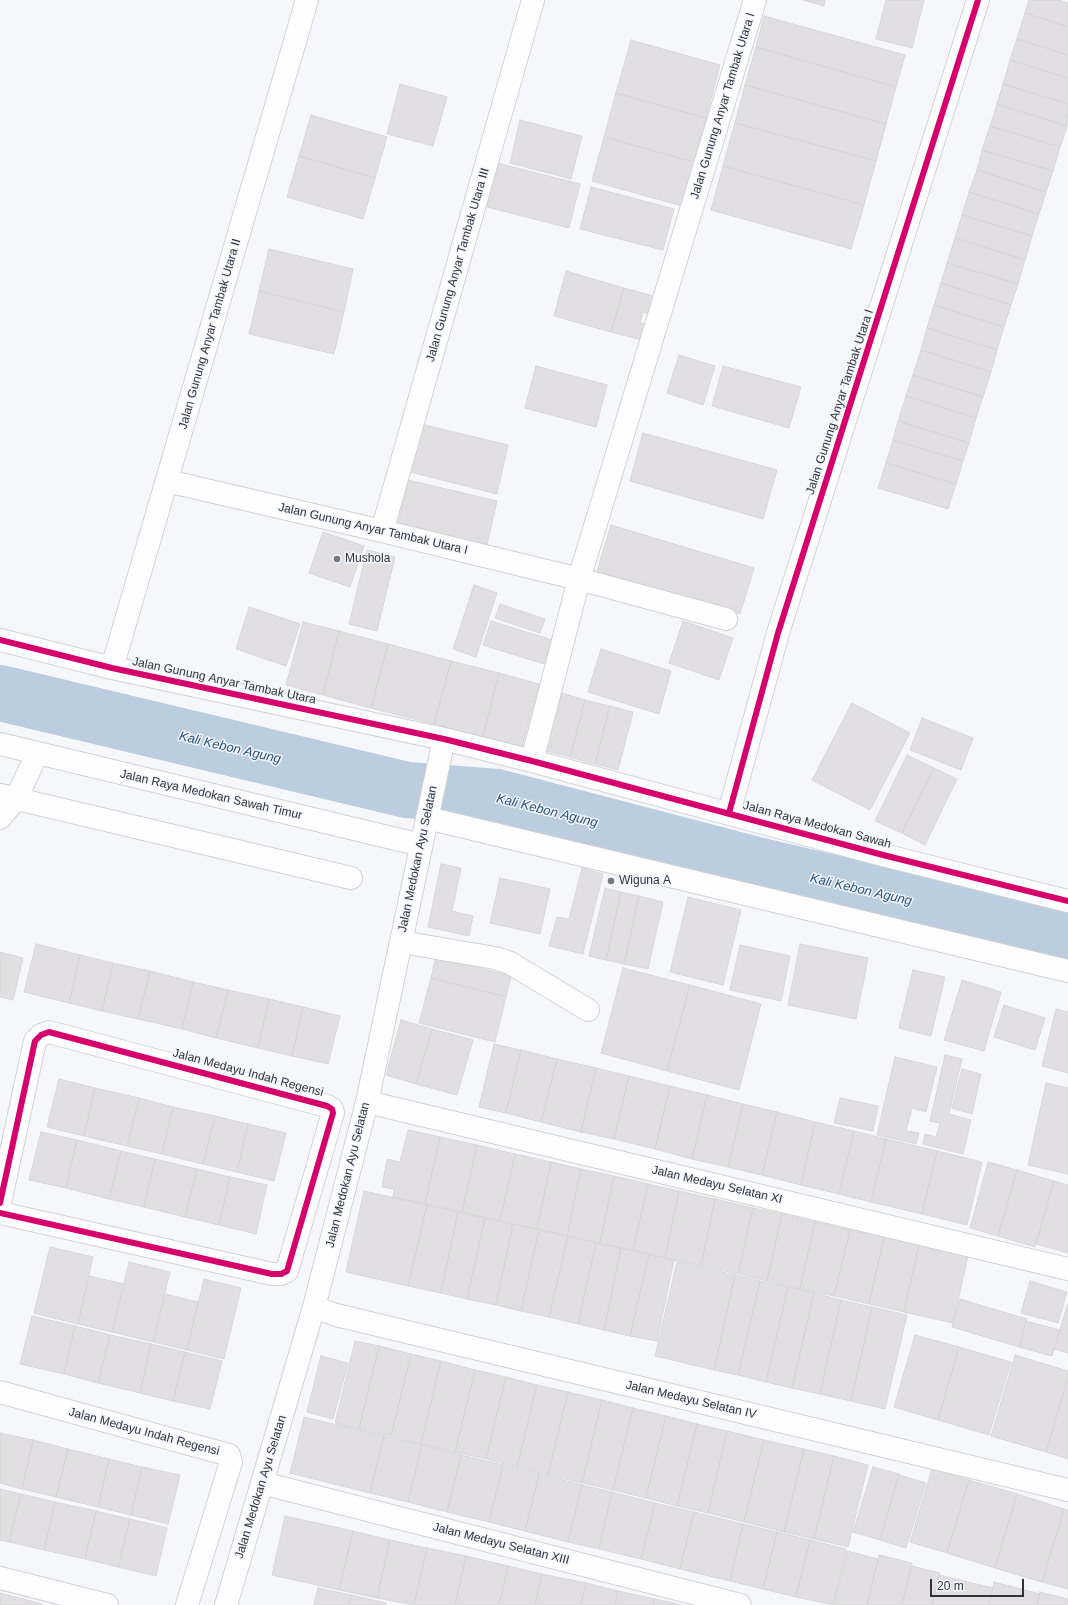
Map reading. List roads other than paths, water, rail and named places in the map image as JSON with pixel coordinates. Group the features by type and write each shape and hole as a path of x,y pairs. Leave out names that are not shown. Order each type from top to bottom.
{"street":[{"name":"Jalan Gunung Anyar Tambak Utara II","path":"112,668 307,0"},
{"name":"Jalan Gunung Anyar Tambak Utara III","path":"382,530 533,0"},
{"name":"Jalan Gunung Anyar Tambak Utara I","path":"532,761 579,579 755,0"},
{"name":"Jalan Gunung Anyar Tambak Utara I","path":"729,813 778,634 978,0"},
{"name":"Jalan Gunung Anyar Tambak Utara I","path":"167,481 382,530 579,579 726,618"},
{"name":"Jalan Gunung Anyar Tambak Utara","path":"0,640 112,668 442,745"},
{"name":"Jalan Raya Medokan Sawah Timur","path":"0,744 421,845"},
{"name":"Jalan Raya Medokan Sawah","path":"442,745 532,761 883,855 1068,901"},
{"name":"Jalan Medokan Ayu Selatan","path":"226,1605 314,1307 366,1102 442,745"},
{"path":"0,818 8,797 37,754"},
{"path":"8,797 351,878"},
{"path":"427,814 1068,971"},
{"path":"401,942 495,958 510,963 588,1010"},
{"name":"Jalan Medayu Indah Regensi","path":"0,1203 35,1041 41,1035 49,1032 327,1106 332,1109 333,1113 287,1271 281,1274 272,1274 0,1213"},
{"name":"Jalan Medayu Selatan XI","path":"366,1102 1068,1269"},
{"name":"Jalan Medayu Selatan IV","path":"314,1307 336,1315 1068,1490"},
{"name":"Jalan Medayu Indah Regensi","path":"0,1392 229,1455 232,1462 187,1605"},
{"name":"Jalan Medayu Selatan XIII","path":"262,1483 740,1605"},
{"path":"0,1578 108,1605"}],"waterway":[{"name":"Kali Kebon Agung","path":"0,693 407,790 497,797 761,866 1068,938"}],"place":[{"name":"Mushola","path":"337,559"},
{"name":"Wiguna A","path":"611,881"}]}
